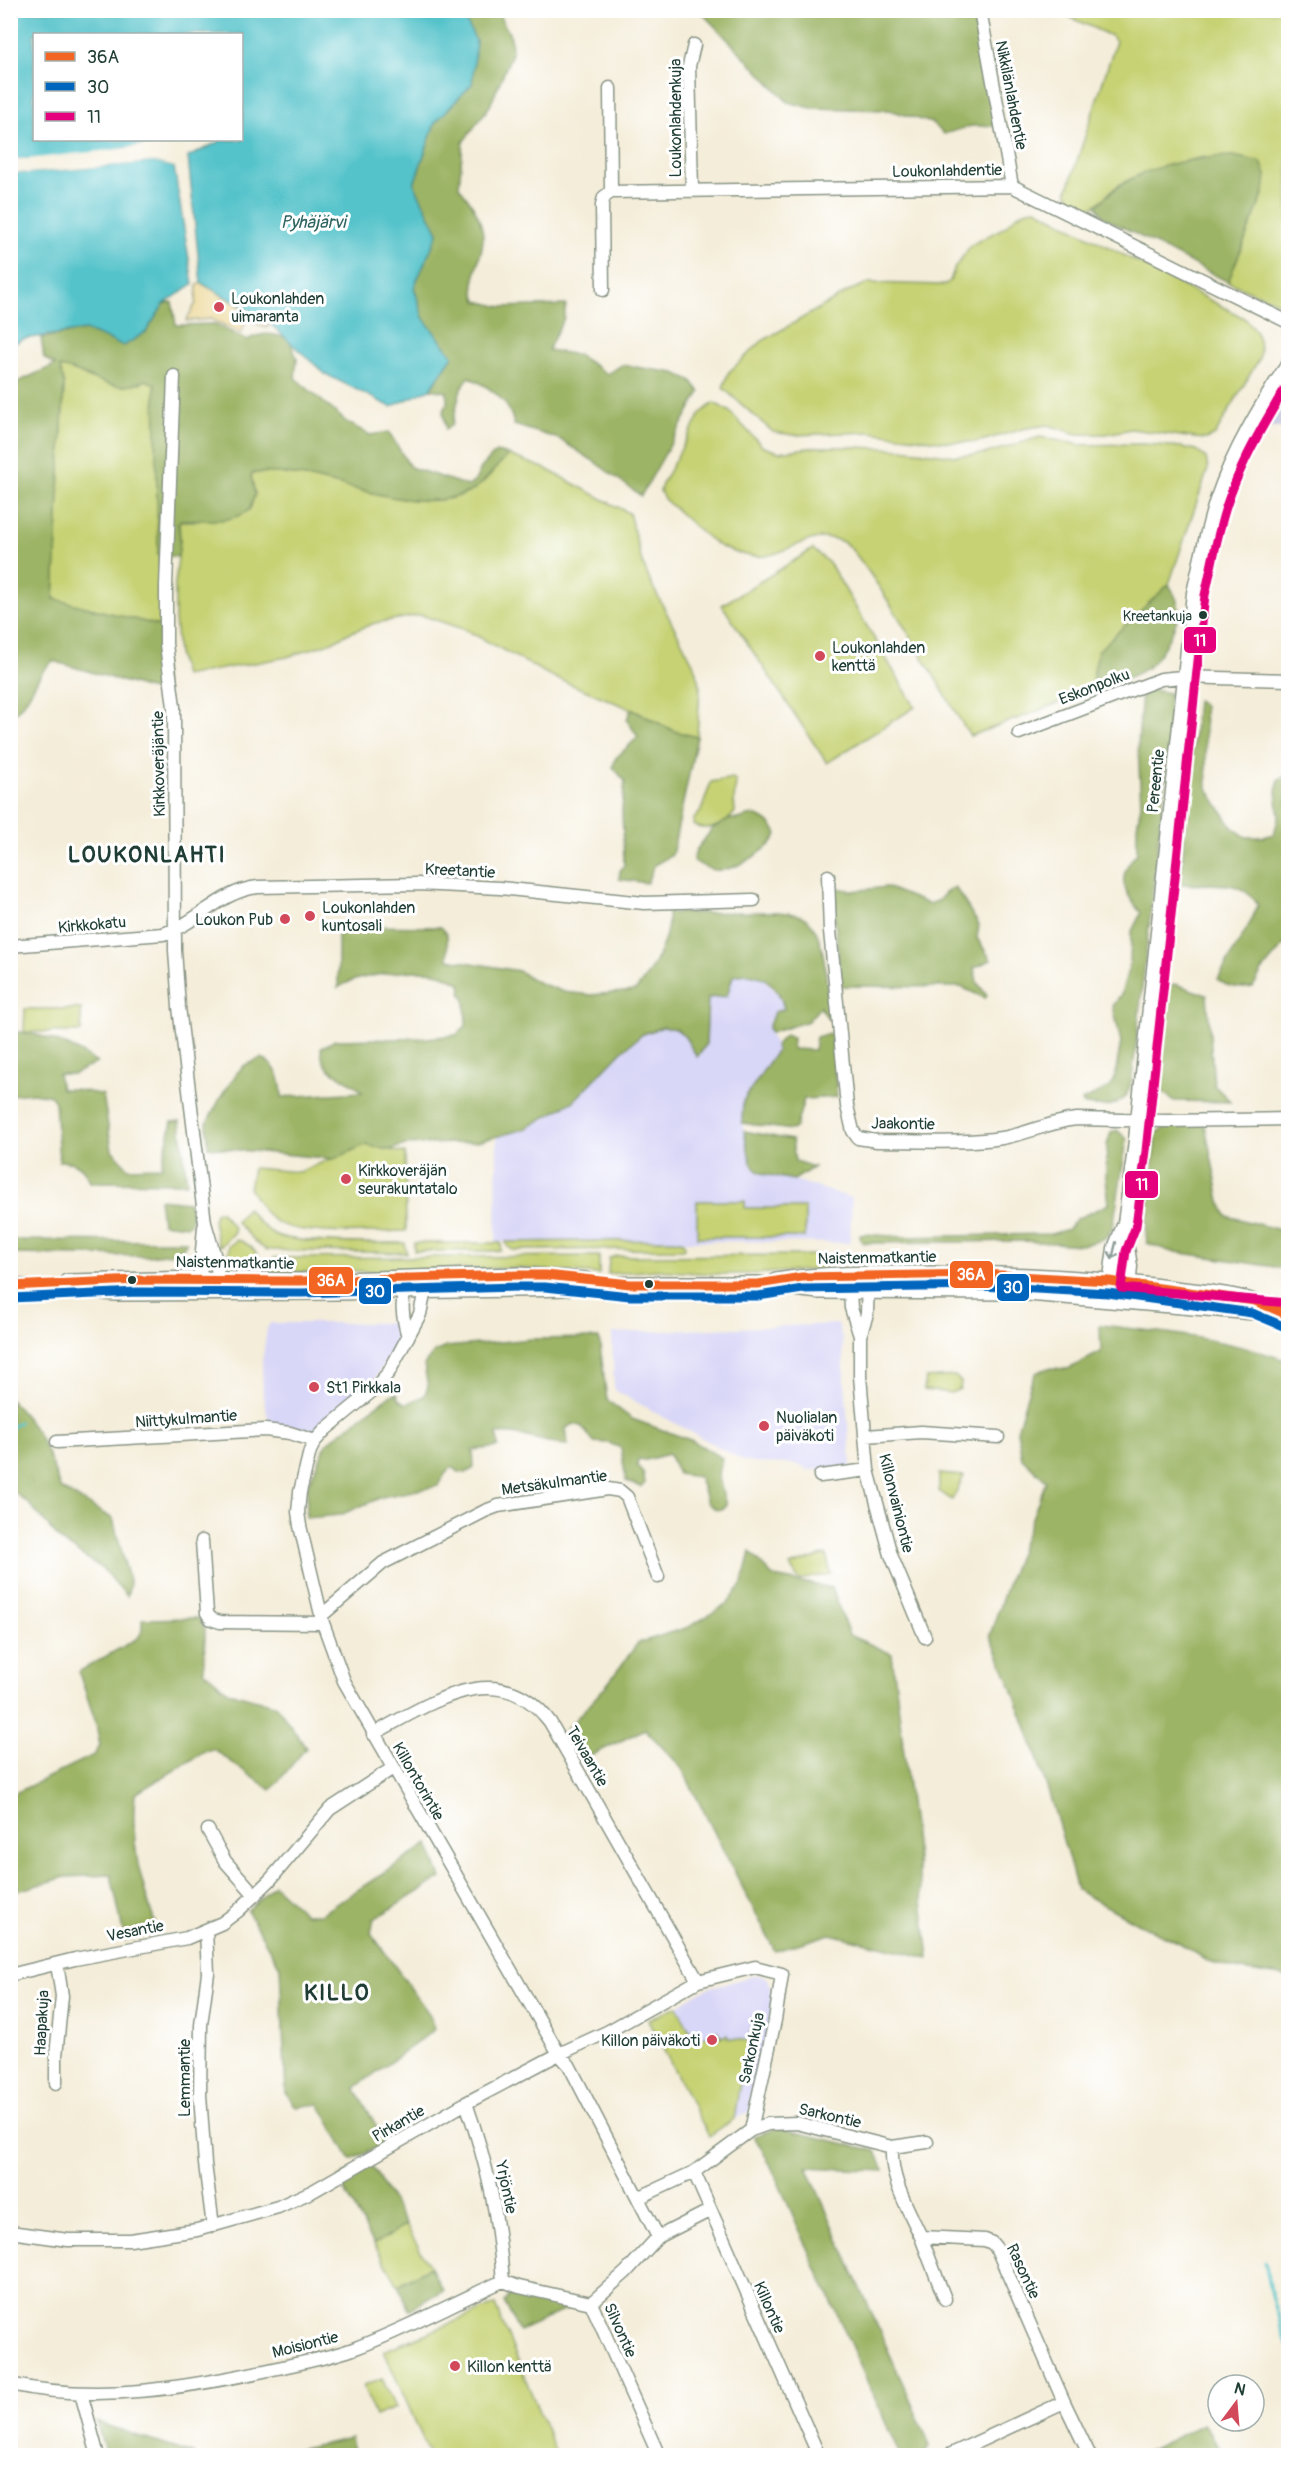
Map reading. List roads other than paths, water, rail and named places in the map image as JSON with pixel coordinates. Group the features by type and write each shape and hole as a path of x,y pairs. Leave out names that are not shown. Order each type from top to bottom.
{"main road":[{"name":"Naistenmatkantie","path":"758,1284 802,1277 868,1274 982,1274 1130,1282 1255,1301 1285,1314"},
{"name":"Naistenmatkantie","path":"15,1286 96,1281 199,1285 415,1284 573,1288 630,1284 758,1284 819,1291 1016,1292 1285,1314"}],"street":[{"name":"Nikkilänlahdentie","path":"980,10 1012,186"},
{"name":"Loukonlahdenkuja","path":"692,191 689,66 694,45"},
{"path":"603,290 602,206 604,197 611,192 610,88"},
{"name":"Loukonlahdentie","path":"611,192 1012,186 1288,322"},
{"name":"Pereentie","path":"1107,1299 1114,1248 1124,1223 1138,1121 1182,677 1193,593 1216,500 1242,441 1288,363"},
{"name":"Kirkkoveräjäntie","path":"174,375 170,439 166,644 174,707 179,1007 205,1223 217,1264 218,1285"},
{"path":"1182,677 1288,680"},
{"name":"Eskonpolku","path":"1019,733 1161,678 1182,677"},
{"name":"Jaakontie","path":"828,876 830,931 847,1106 854,1135 858,1138 878,1141 970,1140 1024,1134 1068,1119 1113,1118 1138,1121"},
{"name":"Kreetantie","path":"176,930 220,899 242,890 258,887 417,884 500,888 644,903 754,900"},
{"name":"Kirkkokatu","path":"10,946 164,934 176,930"},
{"path":"1138,1121 1288,1119"},
{"name":"Kirkkoveräjäntie","path":"199,1285 205,1223"},
{"name":"Pereentie","path":"1124,1223 1130,1257 1128,1301"},
{"name":"Killonvainiontie","path":"868,1274 867,1314 860,1336 861,1398 868,1470 891,1555 925,1637"},
{"name":"Killonvainiontie","path":"849,1275 853,1319 860,1336"},
{"path":"408,1337 402,1314 415,1284"},
{"name":"Killontorintie","path":"415,1284 420,1314 395,1363 382,1380 315,1441 303,1477 298,1512 322,1619 344,1681 491,1932 559,2054 569,2065 658,2237"},
{"name":"Niittykulmantie","path":"57,1442 265,1430 290,1433 315,1441"},
{"path":"866,1436 921,1432 998,1437"},
{"path":"820,1476 868,1470"},
{"name":"Metsäkulmantie","path":"322,1619 383,1563 485,1511 498,1506 608,1489 620,1491 627,1497 658,1577"},
{"path":"202,1541 207,1613 211,1619 220,1622 322,1619"},
{"name":"Teivaantie","path":"373,1734 447,1697 472,1688 500,1687 528,1701 550,1722 698,1981"},
{"name":"Vesantie","path":"10,1975 187,1938 206,1931 238,1911 255,1895 323,1816 343,1799 393,1767"},
{"path":"208,1830 225,1861 255,1895"},
{"name":"Lemmantie","path":"206,1931 208,1973 201,2025 200,2095 201,2129 213,2226"},
{"name":"Haapakuja","path":"56,2083 62,1996 57,1964"},
{"name":"Pirkantie","path":"10,2232 50,2239 99,2241 162,2237 213,2226 278,2207 313,2191 466,2103 559,2054 607,2032 698,1981 755,1967 782,1974"},
{"name":"Sarkonkuja","path":"751,2130 775,2020 782,1974"},
{"name":"Yrjöntie","path":"466,2103 486,2164 493,2194 499,2227 503,2281"},
{"name":"Sarkontie","path":"638,2198 694,2172 751,2130 768,2124 797,2123 891,2147 927,2142"},
{"path":"891,2147 891,2162 895,2179 945,2299"},
{"name":"Killontie","path":"694,2172 709,2211 819,2456"},
{"path":"658,2237 709,2211"},
{"name":"Silvontie","path":"658,2237 626,2272 591,2303 659,2456"},
{"name":"Rasontie","path":"921,2237 984,2240 992,2243 997,2249 1090,2456"},
{"path":"503,2281 519,2287 591,2303"},
{"name":"Moisiontie","path":"10,2384 48,2392 81,2393 166,2388 261,2371 337,2355 386,2336 503,2281"},
{"path":"81,2393 98,2456"},
{"path":"947,2456 1064,2402"}],"water":[{"name":"Pyhäjärvi","path":"11,11 461,11 476,41 472,84 435,123 414,184 438,233 414,287 423,318 453,356 430,389 391,407 325,374 266,320 201,283 188,157 220,141 243,141 243,33 33,33 33,141 170,141 73,156 11,159"},
{"path":"154,162 174,167 193,284 164,304 146,332 124,346 85,330 23,339 11,345 11,172 29,173"}],"waterway":[{"path":"10,1428 19,1422"},
{"path":"1265,2262 1272,2296 1288,2346"}],"place":[{"name":"Loukonlahden uimaranta","path":"219,307"},
{"name":"Kreetankuja","path":"1203,615"},
{"name":"Loukonlahden kenttä","path":"820,656"},
{"name":"Loukonlahden kuntosali","path":"310,916"},
{"name":"Loukon Pub","path":"285,919"},
{"name":"Kirkkoveräjän seurakuntatalo","path":"346,1179"},
{"name":"St1 Pirkkala","path":"314,1387"},
{"name":"Nuolialan päiväkoti","path":"764,1426"},
{"name":"Killon päiväkoti","path":"712,2040"},
{"name":"Killon kenttä","path":"455,2366"}],"district":[{"name":"LOUKONLAHTI","path":"147,854"},
{"name":"KILLO","path":"337,1992"}]}
